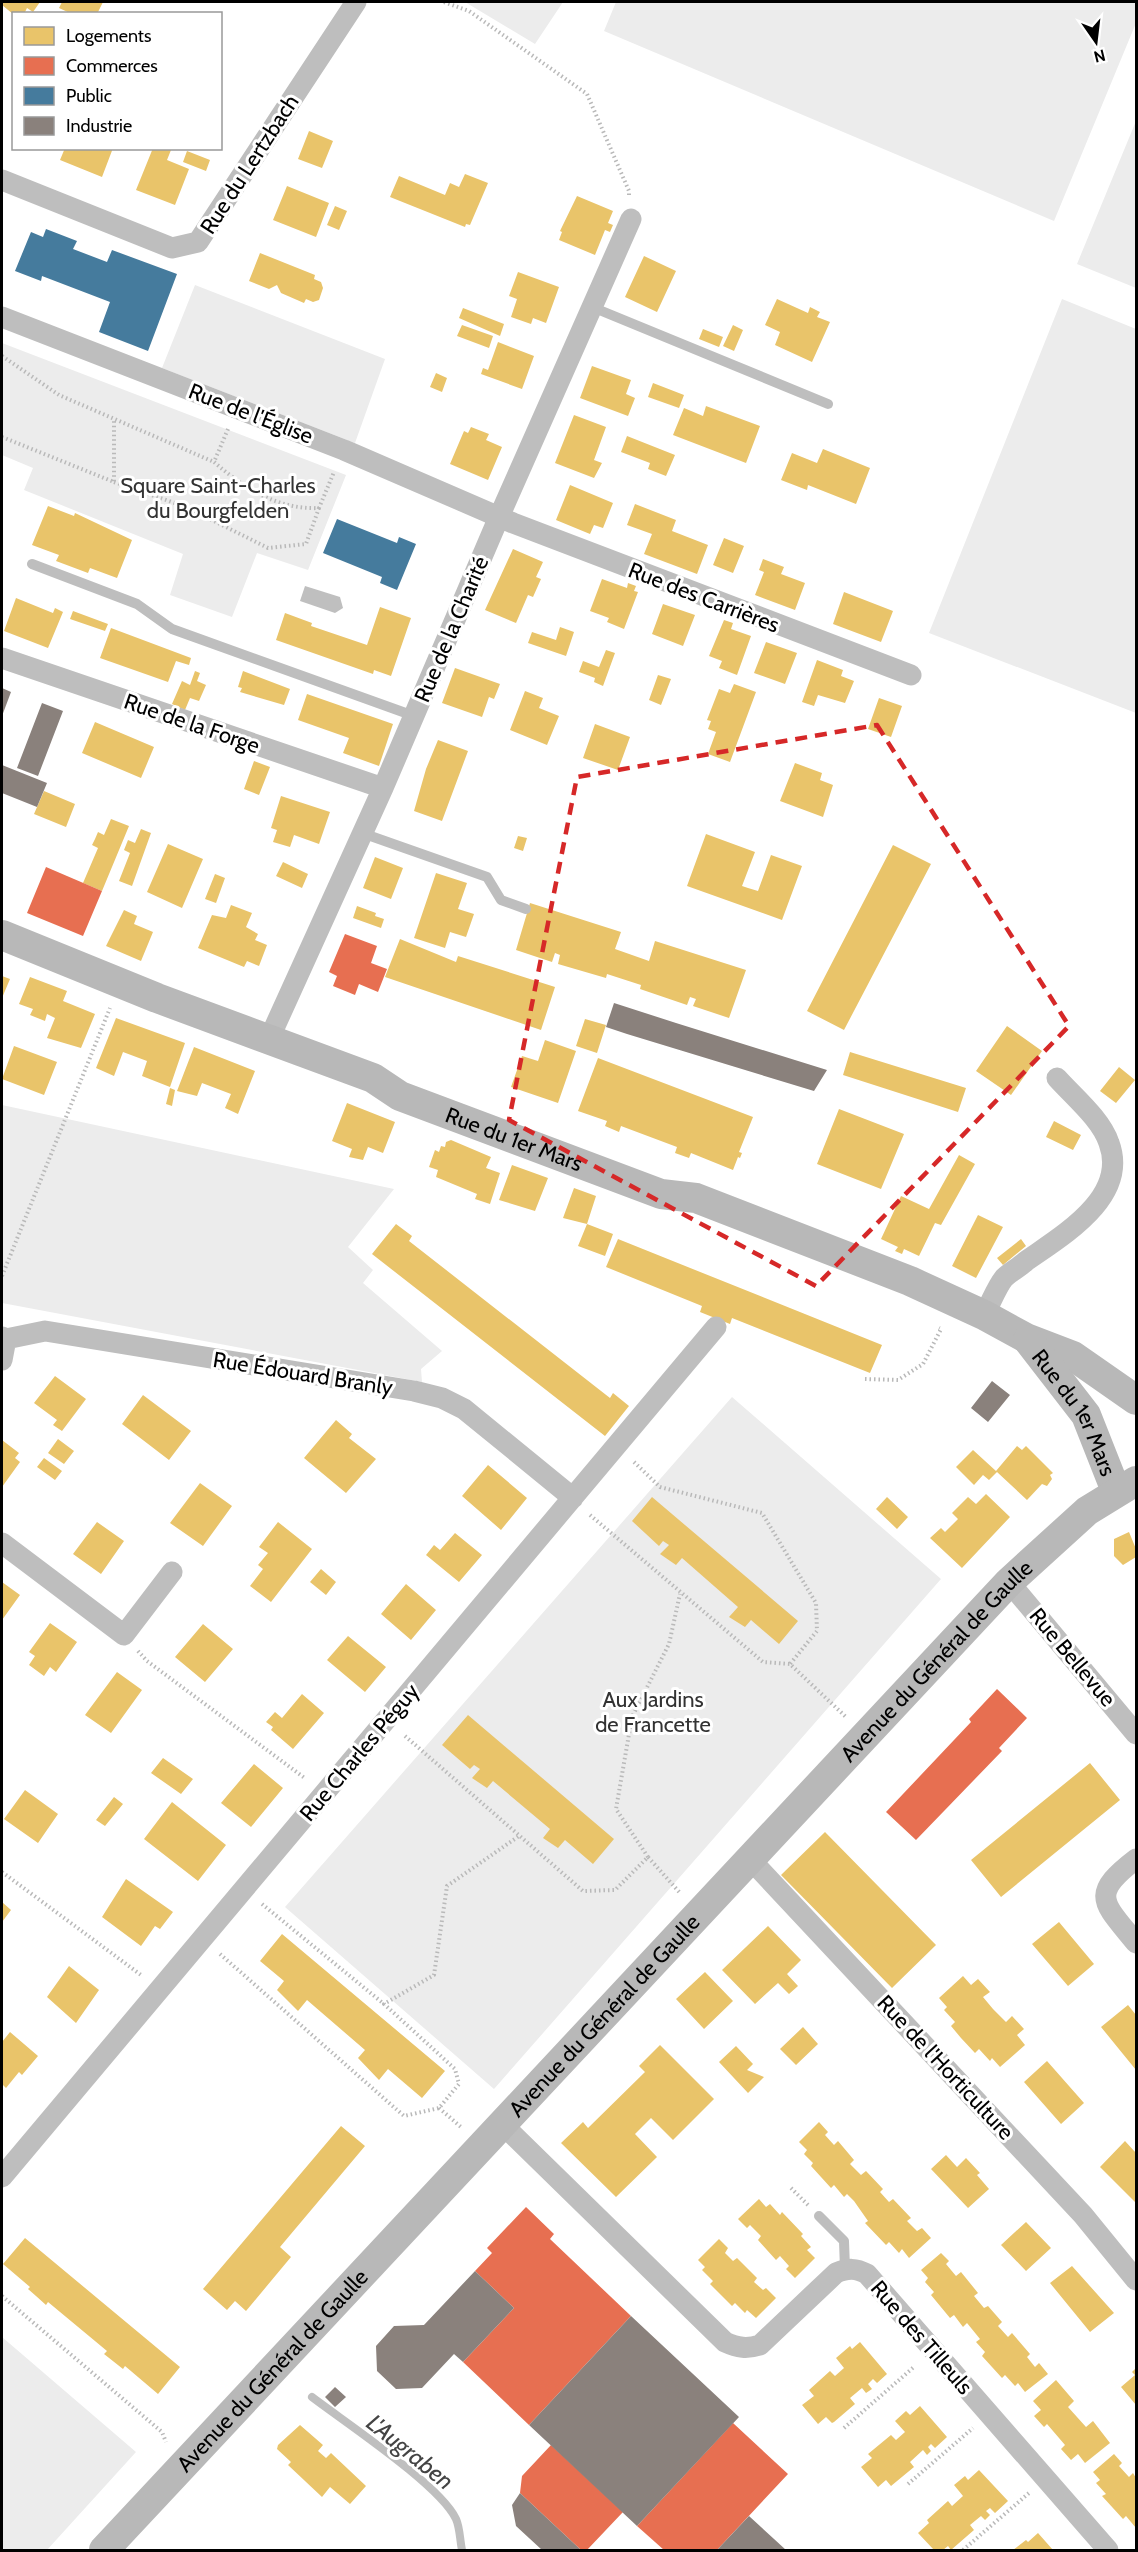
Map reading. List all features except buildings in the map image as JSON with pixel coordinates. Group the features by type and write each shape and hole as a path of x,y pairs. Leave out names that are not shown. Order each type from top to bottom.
{"main road":[{"name":"Rue du 1er Mars","path":"2,935 121,983 270,1037 373,1078 400,1096 661,1194 696,1198 910,1281 984,1315 1026,1338 1073,1356 1137,1400"},
{"name":"Rue du 1er Mars","path":"1026,1338 1086,1415 1126,1486"},
{"name":"Avenue du Général de Gaulle","path":"104,2550 1009,1582 1087,1511 1126,1486"}],"street":[{"name":"Rue du Lertzbach","path":"2,180 172,248 198,242 356,2"},
{"name":"Rue de la Charité","path":"270,1037 383,788 499,517 631,219"},
{"name":"Rue de l'Église","path":"2,316 344,450 499,517"},
{"name":"Rue des Carrières","path":"499,517 911,675"},
{"name":"Rue de la Forge","path":"2,658 383,788"},
{"path":"984,1315 1005,1277 1066,1232 1087,1213 1106,1193 1112,1177 1110,1144 1102,1130 1057,1078"},
{"name":"Rue Charles Péguy","path":"2,2177 716,1327"},
{"name":"Rue Édouard Branly","path":"4,1338 45,1331 402,1389 442,1398 464,1408 573,1497"},
{"path":"2,1360 4,1338"},
{"path":"2,1543 124,1635 172,1572"},
{"name":"Rue Bellevue","path":"1009,1582 1137,1734"},
{"path":"1137,1858 1112,1878 1105,1890 1107,1902 1114,1915 1137,1943"},
{"name":"Rue de l'Horticulture","path":"750,1859 1083,2215 1137,2280"},
{"name":"Rue des Tilleuls","path":"502,2124 725,2342 735,2347 748,2348 760,2345 836,2273 845,2269 859,2269 867,2274 1108,2550"}],"lane":[{"path":"592,307 828,404"},
{"path":"32,564 137,604 172,629 414,716"},
{"path":"362,833 487,877 501,900 526,909"},
{"path":"819,2216 844,2241 845,2269"}],"path":[{"path":"444,2 469,11 587,94 629,191 631,219"},
{"path":"2,356 59,395 214,462 243,487 298,509 319,508"},
{"path":"214,462 237,408"},
{"path":"114,420 114,482"},
{"path":"2,437 114,482 186,507 268,548 306,544 344,450"},
{"path":"2,1276 61,1125 121,983"},
{"path":"865,1379 898,1380 922,1364 941,1329"},
{"path":"617,1445 660,1487 762,1513 816,1603 818,1631 790,1664"},
{"path":"573,1497 603,1528 763,1662 790,1664 865,1734"},
{"path":"681,1593 669,1644 632,1717 616,1809 648,1857 699,1913"},
{"path":"124,1635 147,1661 324,1793"},
{"path":"386,1720 583,1891 615,1890 648,1857"},
{"path":"384,2004 434,1975 447,1886 519,1836"},
{"path":"2,1872 160,1988"},
{"path":"202,1938 404,2116 439,2108 459,2084 455,2069 384,2004 243,1889"},
{"path":"439,2108 463,2129"},
{"path":"2,2296 162,2432 169,2448 186,2463"},
{"path":"844,2428 933,2350"},
{"path":"908,2484 989,2414"},
{"path":"963,2550 1046,2479"}],"highlighted area":[{"path":"877,725 1069,1026 816,1286 509,1120 577,777"}],"green space":[{"path":"465,2 563,2 535,44"},
{"path":"616,2 1136,2 1136,23 1054,221 604,31"},
{"path":"1136,121 1136,288 1077,264"},
{"path":"195,285 385,359 355,443 162,368"},
{"path":"1062,299 1136,329 1136,713 929,633"},
{"name":"Square Saint-Charles du Bourgfelden","path":"2,343 346,475 308,570 257,553 232,617 170,595 183,554 24,490 33,468 2,455"},
{"path":"2,1105 394,1189 348,1247 373,1270 363,1283 442,1351 421,1369 422,1382 2,1303"},
{"name":"Aux Jardins de Francette","path":"732,1397 941,1579 494,2089 285,1907"},
{"path":"2,2337 136,2452 47,2550 2,2550"}],"shaded area":[{"path":"305,586 340,597 343,608 335,613 300,601"}],"waterway":[{"name":"L'Augraben","path":"312,2397 391,2455 432,2489 456,2519 462,2550"}]}
